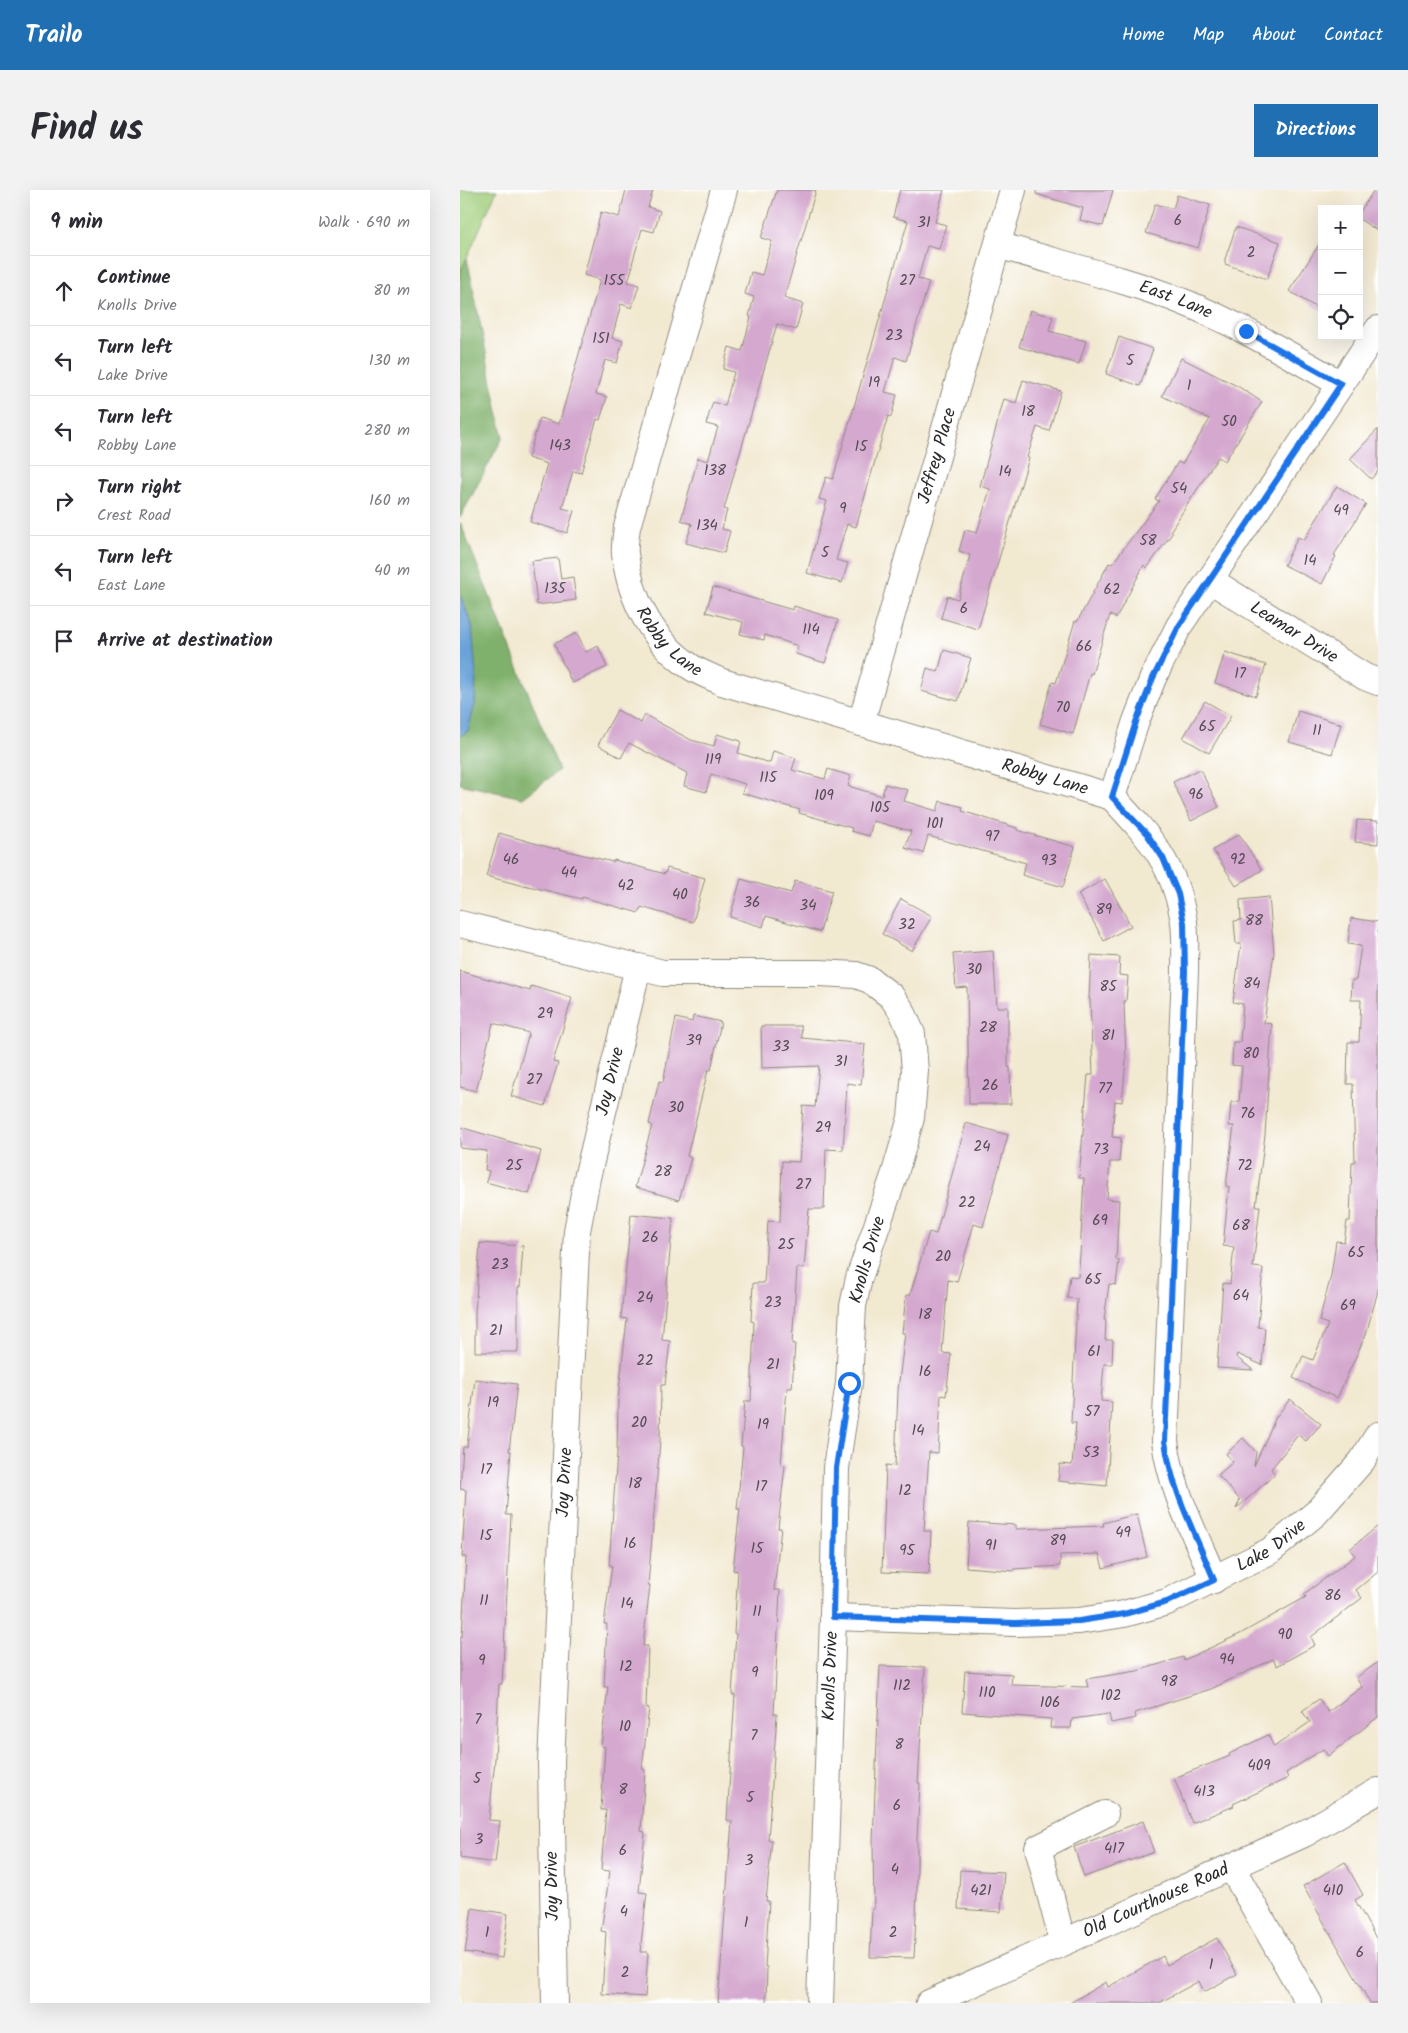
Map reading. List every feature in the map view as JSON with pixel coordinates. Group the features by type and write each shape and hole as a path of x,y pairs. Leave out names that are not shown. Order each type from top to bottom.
{"street":[{"name":"Robby Lane","path":"724,190 627,527 624,552 632,588 647,622 661,642 691,667 722,682 1112,797 1147,834 1163,858 1178,894 1184,923 1185,972 1165,1441 1173,1482 1214,1580"},
{"name":"Jeffrey Place","path":"861,723 1013,190"},
{"name":"East Lane","path":"998,245 1150,290 1187,304 1246,331 1341,384"},
{"path":"1112,797 1136,722 1153,678 1179,626 1378,329"},
{"name":"Leamar Drive","path":"1210,580 1365,676 1378,682"},
{"name":"Knolls Drive","path":"460,924 663,973 820,973 856,975 870,980 891,996 902,1011 912,1034 916,1071 911,1118 895,1173 859,1278 853,1306 849,1383 836,1468 820,2003"},
{"name":"Joy Drive","path":"555,2003 551,1762 577,1231 587,1178 638,967"},
{"name":"Lake Drive","path":"833,1617 1015,1623 1079,1621 1124,1614 1167,1602 1214,1580 1270,1550 1316,1513 1362,1461 1378,1435"},
{"name":"Old Courthouse Road","path":"929,2003 959,1997 1063,1943 1304,1834 1378,1791"},
{"path":"1063,1943 1038,1848 1104,1814"},
{"path":"1232,1868 1309,2003"}],"green space":[{"path":"460,190 497,190 460,273"},
{"path":"467,258 503,437 460,518 460,273"},
{"path":"460,522 559,770 523,798 460,784 460,736 468,731 472,625 460,595"}],"water":[{"path":"460,595 472,625 476,677 475,704 468,731 460,736"}],"building":[{"path":"626,190 653,190 648,207 660,211 654,232 642,229 628,282 639,285 632,308 621,304 612,338 623,341 617,363 605,360 596,394 607,397 600,420 597,419 581,473 573,471 562,508 574,511 567,533 530,522 547,464 528,458 540,418 559,424 600,280 584,275 601,212 619,217"},
{"path":"777,190 816,190 784,298 803,304 796,330 777,324 724,509 727,510 722,529 730,531 724,553 686,543 692,524 681,520 698,458 708,461 718,427 706,424 713,402 725,406 734,372 723,369 729,347 742,351 754,297 745,294 751,272 762,275 772,241 761,238"},
{"path":"900,190 944,190 935,222 946,225 939,249 927,246 918,279 929,282 906,361 895,357 885,392 897,395 891,417 888,416 856,527 847,524 836,560 848,563 842,583 807,573 827,501 819,499 826,477 833,479 908,221 893,217"},
{"path":"1036,190 1113,190 1103,226 1080,220 1083,208 1036,194"},
{"path":"1374,190 1378,190 1378,231 1363,222 1363,207"},
{"path":"1177,195 1210,205 1198,248 1146,233 1155,204 1173,209"},
{"path":"1236,227 1280,242 1267,279 1225,264"},
{"path":"1318,246 1318,309 1289,291"},
{"path":"1030,310 1053,317 1049,331 1086,341 1079,364 1019,347"},
{"path":"1119,337 1153,349 1140,386 1106,374"},
{"path":"1181,358 1239,387 1262,402 1225,461 1218,457 1171,530 1173,532 1147,568 1144,565 1116,618 1110,615 1092,674 1090,673 1073,734 1040,724 1052,682 1056,683 1075,621 1077,622 1109,563 1112,564 1159,501 1155,499 1178,462 1182,464 1210,419 1162,396"},
{"path":"1023,380 1061,391 1049,431 1037,427 978,629 941,618 947,596 958,599 970,555 959,551 965,530 977,533 990,489 980,486 1004,399 1016,403"},
{"path":"1378,429 1378,471 1371,479 1350,459"},
{"path":"1337,486 1366,504 1334,555 1336,556 1322,584 1284,565 1298,537 1304,540"},
{"path":"558,558 561,579 573,577 576,600 537,605 532,561"},
{"path":"713,587 793,610 794,606 838,620 825,663 796,654 798,646 765,635 764,640 740,634 743,622 706,612"},
{"path":"577,633 586,652 598,646 607,667 572,683 554,644"},
{"path":"944,650 971,658 958,701 921,691 927,668 938,672"},
{"path":"1225,652 1266,665 1256,696 1215,683"},
{"path":"1205,701 1231,716 1209,753 1183,738"},
{"path":"617,710 641,723 645,715 691,740 714,746 717,734 741,741 738,753 770,763 773,751 796,758 792,770 825,779 828,769 851,776 848,786 882,796 885,784 908,790 904,801 937,811 940,801 963,807 962,811 1075,847 1063,887 1022,875 1026,863 928,836 923,853 905,848 911,831 873,821 869,836 851,831 852,828 799,813 800,810 742,793 745,784 711,774 706,792 684,786 687,773 629,743 621,758 598,745"},
{"path":"1298,711 1341,724 1332,754 1289,742"},
{"path":"1200,769 1219,807 1191,821 1173,782"},
{"path":"1357,820 1378,821 1378,844 1355,842"},
{"path":"499,833 555,849 613,862 614,860 665,874 667,868 705,878 693,922 641,907 639,913 582,897 582,899 486,876"},
{"path":"1239,834 1262,870 1236,886 1213,850"},
{"path":"741,879 791,893 795,881 832,891 820,932 766,916 763,927 730,917"},
{"path":"1105,879 1131,926 1104,941 1078,894"},
{"path":"1269,897 1274,953 1264,1023 1272,1024 1265,1135 1256,1206 1260,1206 1253,1267 1263,1268 1258,1327 1265,1328 1262,1365 1237,1354 1236,1357 1253,1370 1217,1368 1223,1283 1230,1284 1234,1247 1223,1246 1229,1187 1226,1186 1234,1126 1229,1126 1231,1102 1239,1102 1242,1066 1232,1065 1233,1042 1240,1042 1243,1004 1233,1002 1241,944 1236,944 1234,921 1241,920 1240,900"},
{"path":"901,899 932,916 912,951 882,934"},
{"path":"1351,918 1378,922 1378,1291 1366,1334 1337,1398 1293,1378 1303,1356 1313,1360 1328,1324 1319,1321 1331,1276 1336,1241 1344,1242 1347,1221 1350,1221 1352,1162 1355,1162 1353,1084 1347,1084 1348,1042 1359,1042 1361,1000 1351,1000 1352,980 1356,980 1361,946 1348,944"},
{"path":"993,951 997,1007 1008,1007 1008,1067 1010,1067 1011,1104 969,1104 967,987 956,988 953,954"},
{"path":"1091,955 1120,957 1119,975 1128,976 1126,1001 1124,1001 1126,1061 1122,1102 1115,1101 1112,1137 1121,1138 1119,1162 1110,1162 1107,1199 1119,1200 1116,1260 1119,1260 1116,1285 1109,1284 1104,1320 1106,1320 1105,1340 1113,1340 1112,1364 1104,1364 1101,1401 1112,1402 1107,1486 1058,1481 1060,1464 1072,1465 1076,1423 1071,1423 1077,1299 1067,1298 1070,1276 1078,1277 1084,1178 1079,1178 1088,1075 1093,1075 1089,999"},
{"path":"460,971 530,991 531,986 572,998 553,1062 558,1063 545,1106 511,1096 529,1033 493,1023 476,1091 460,1087"},
{"path":"693,1016 721,1022 711,1070 708,1070 687,1156 691,1158 679,1200 635,1187 652,1125 649,1124 659,1081 663,1082 676,1018 692,1022"},
{"path":"761,1026 801,1026 802,1038 865,1044 861,1085 847,1083 843,1150 826,1149 824,1209 809,1209 804,1268 797,1268 792,1344 795,1344 792,1388 787,1388 781,1465 785,1466 774,1590 780,1590 774,1714 777,1714 768,1840 772,1840 766,1901 769,1901 765,1967 767,1967 766,2003 718,2003 732,1821 727,1820 735,1695 732,1695 738,1571 733,1570 740,1509 737,1509 745,1401 751,1401 754,1322 751,1321 753,1283 764,1283 768,1221 780,1222 782,1161 799,1162 803,1106 815,1107 819,1066 762,1068"},
{"path":"966,1123 1008,1135 983,1227 974,1224 957,1282 948,1280 942,1353 951,1354 946,1396 941,1395 938,1453 929,1452 924,1531 931,1531 929,1574 882,1572 886,1465 895,1466 898,1390 905,1333 902,1333 906,1295 910,1295 929,1232 936,1234"},
{"path":"460,1127 541,1151 529,1194 486,1182 489,1171 485,1170 487,1151 460,1148"},
{"path":"631,1214 673,1218 662,1340 670,1341 665,1385 661,1385 660,1441 648,1585 650,1585 643,1646 648,1646 646,1707 649,1708 642,1769 645,1770 641,1831 645,1832 639,1892 647,1893 640,1952 648,1952 645,1997 602,1994 606,1932 601,1931 610,1871 601,1870 606,1810 601,1810 605,1747 601,1746 608,1687 604,1687 607,1624 604,1624 612,1565 609,1565 617,1454 618,1400 627,1319 621,1318"},
{"path":"480,1243 523,1246 520,1287 518,1287 518,1352 475,1352 475,1313"},
{"path":"475,1379 517,1384 509,1451 511,1451 506,1515 511,1515 502,1684 499,1684 495,1759 489,1820 500,1821 495,1863 460,1858 460,1637 462,1637 466,1557 462,1557 466,1490 460,1489 463,1447 467,1447"},
{"path":"1290,1399 1321,1424 1306,1441 1298,1435 1271,1469 1275,1474 1236,1509 1240,1500 1218,1475 1233,1462 1226,1454 1243,1438 1256,1452 1254,1466 1276,1417"},
{"path":"1137,1514 1147,1557 1103,1568 1099,1554 1060,1555 1060,1566 1014,1569 1014,1571 966,1567 969,1522 1016,1525 1016,1529 1104,1526 1103,1523"},
{"path":"1378,1526 1378,1572 1356,1590 1362,1598 1311,1637 1315,1645 1277,1666 1273,1659 1211,1689 1135,1713 1136,1718 1111,1723 1109,1714 1072,1719 1071,1728 1050,1728 1051,1719 962,1712 965,1671 1012,1674 1011,1685 1088,1687 1086,1679 1137,1671 1183,1657 1184,1660 1240,1634 1306,1597 1304,1594 1355,1556 1350,1549"},
{"path":"1378,1662 1378,1717 1328,1756 1323,1749 1286,1773 1288,1778 1233,1804 1234,1806 1192,1823 1174,1778 1230,1756 1229,1754 1268,1735 1274,1747 1310,1722 1302,1711 1319,1699 1328,1712 1362,1687 1356,1678"},
{"path":"880,1666 925,1667 918,1783 920,1783 914,1958 870,1957 872,1909 874,1909 873,1842"},
{"path":"1143,1821 1154,1852 1084,1877 1074,1847"},
{"path":"1345,1862 1363,1895 1355,1900 1378,1942 1378,2003 1370,2003 1303,1886"},
{"path":"960,1870 1004,1872 1001,1912 958,1909"},
{"path":"472,1908 508,1914 502,1958 465,1952"},
{"path":"1217,1938 1237,1974 1204,1992 1199,1981 1159,2003 1070,2003 1106,1982 1108,1987 1163,1956 1167,1965"}],"route":[{"path":"849,1383 836,1468 833,1617 1015,1623 1079,1621 1124,1614 1167,1602 1214,1580 1173,1482 1165,1441 1185,972 1184,923 1178,894 1163,858 1147,834 1112,797 1136,722 1153,678 1179,626 1341,384 1246,331"}]}
